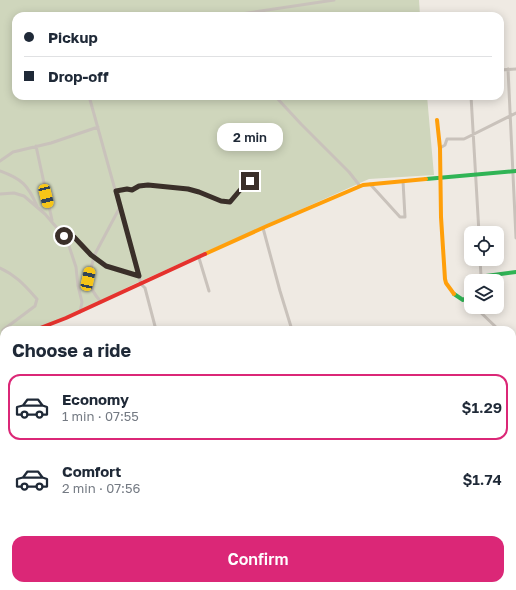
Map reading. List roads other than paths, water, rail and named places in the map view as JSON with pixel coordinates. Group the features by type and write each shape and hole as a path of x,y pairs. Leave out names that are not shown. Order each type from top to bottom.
{"street":[{"path":"254,12 334,0"},
{"path":"508,69 516,238"},
{"path":"504,70 516,69"},
{"path":"90,100 141,284 145,288 155,326"},
{"path":"280,100 301,124 349,172 360,186"},
{"path":"471,100 479,226"},
{"path":"440,148 445,145 447,140 464,139 516,113"},
{"path":"437,120 440,148 445,279 446,283 456,296 464,300"},
{"path":"0,161 13,152 50,143 98,127"},
{"path":"36,146 52,222"},
{"path":"0,170 25,183 38,208"},
{"path":"44,326 80,312 360,186 514,171"},
{"path":"116,191 127,189 132,190 139,186 148,185 188,189 221,201 230,202 250,181"},
{"path":"370,184 400,217 405,217 403,181"},
{"path":"0,194 14,193 24,196 38,208 64,236 68,243 76,267 78,286 82,302 80,312"},
{"path":"101,302 94,294 88,279 95,256 120,207"},
{"path":"264,228 291,326"},
{"path":"64,236 74,237 91,255 106,266 139,276"},
{"path":"199,258 209,291"},
{"path":"0,268 12,274 22,282 37,299 35,306 8,326"},
{"path":"498,274 516,272"},
{"path":"482,314 495,326"}]}
